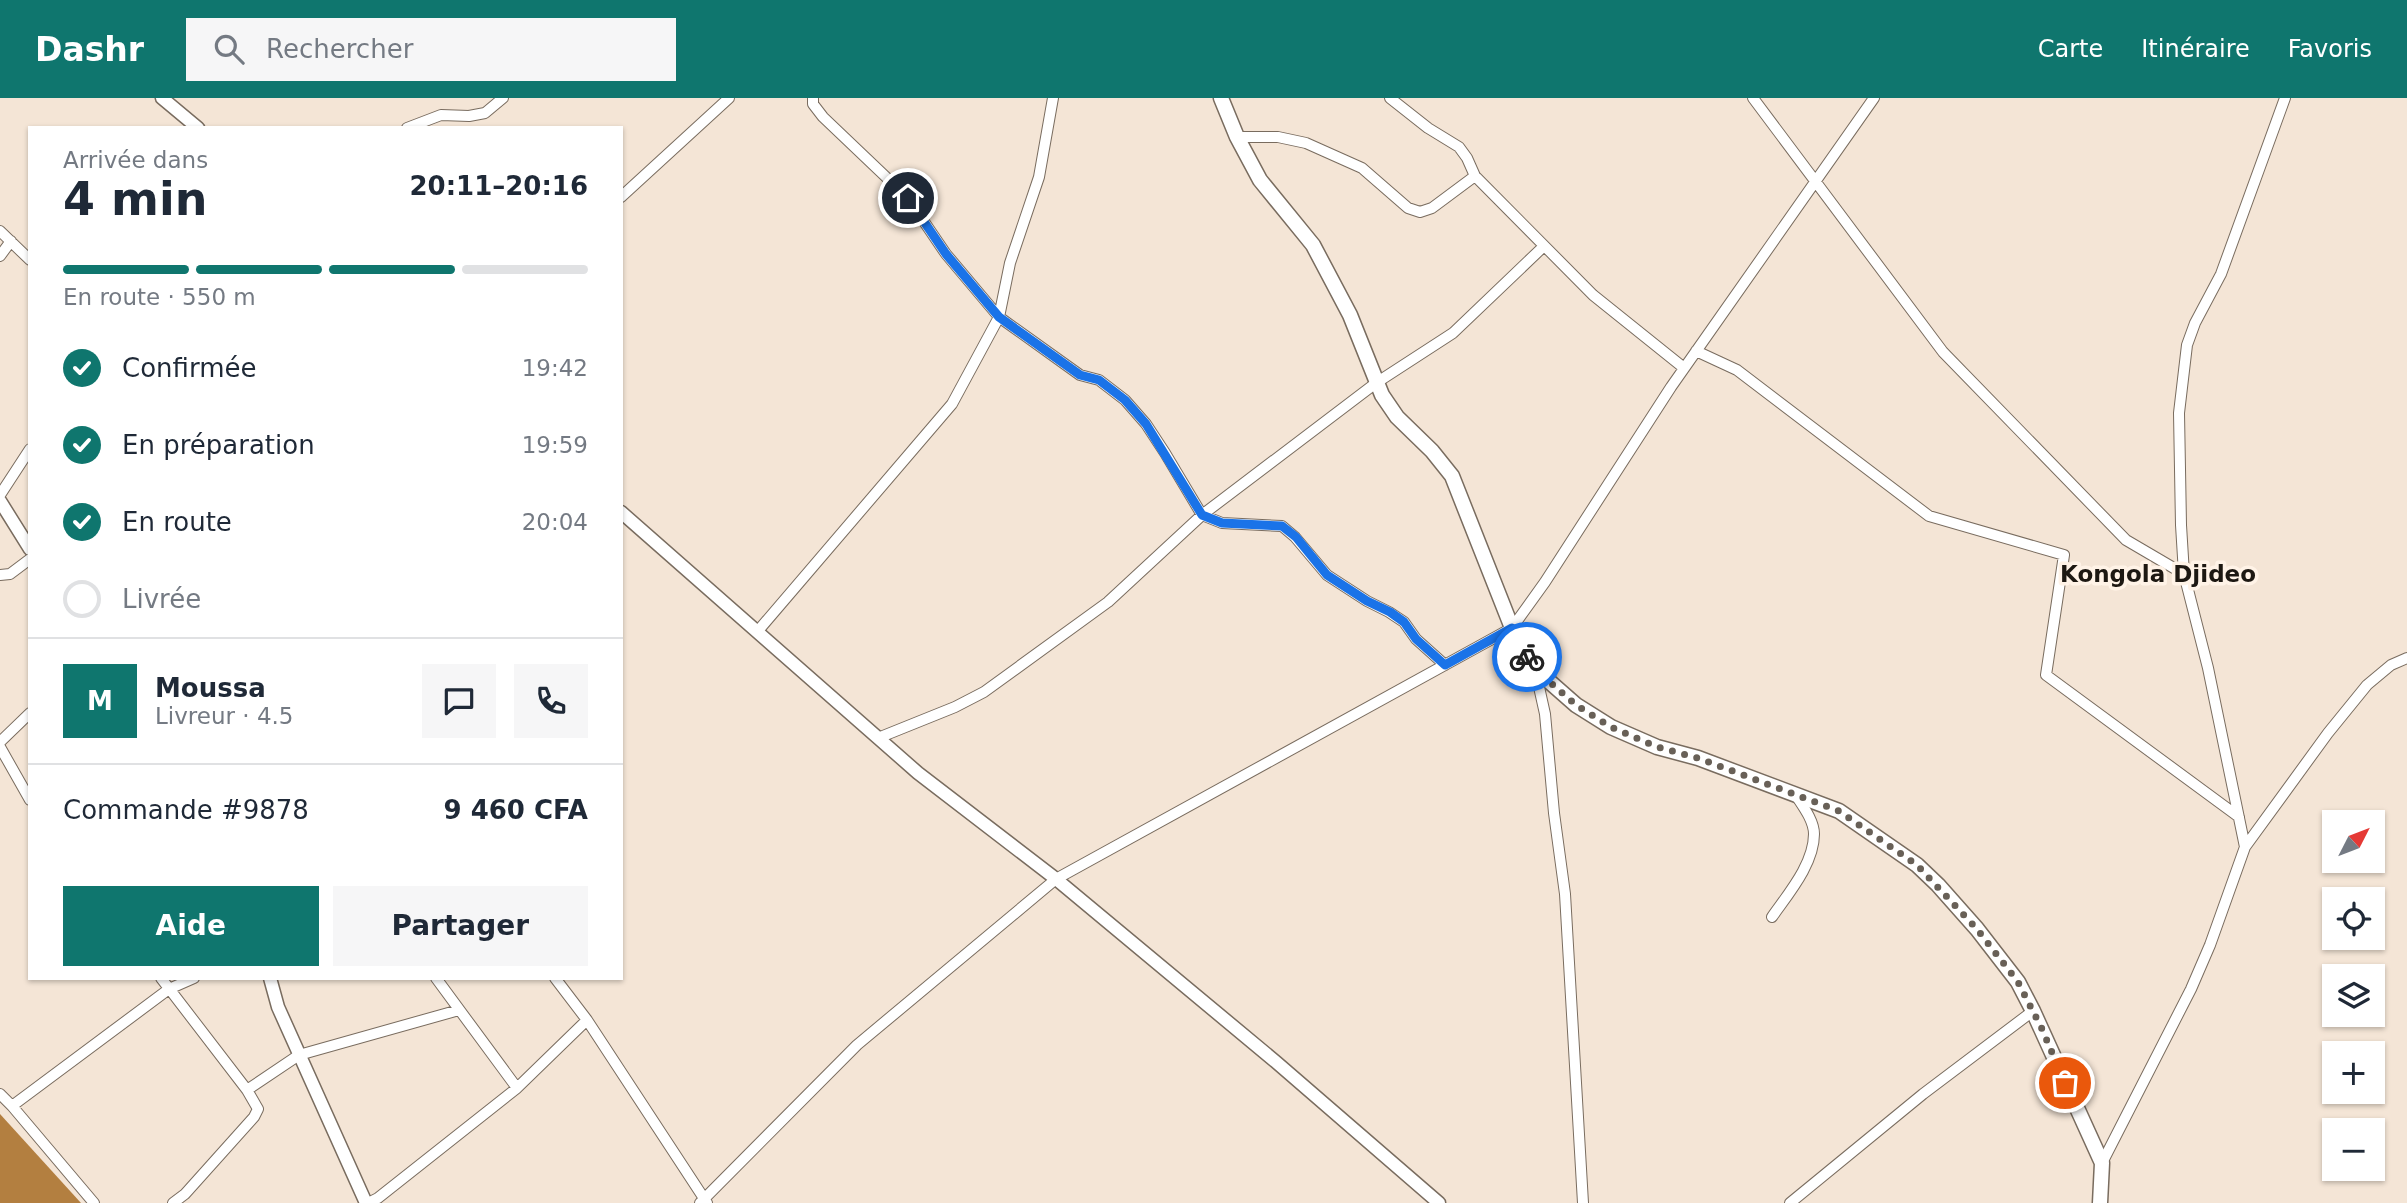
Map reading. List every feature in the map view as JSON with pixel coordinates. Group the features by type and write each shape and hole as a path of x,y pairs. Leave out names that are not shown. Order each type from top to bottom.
{"main road":[{"path":"1221,98 1237,137 1261,180 1313,245 1350,315 1376,383 1397,416 1432,451 1452,476 1512,628 1535,669 1576,705 1611,727 1657,747 1698,758 1839,811 1917,865 1983,937 2018,982 2102,1163 2100,1203"}],"street":[{"path":"162,98 196,126"},
{"path":"412,126 441,115 469,116 485,113 503,98"},
{"path":"623,195 729,98"},
{"path":"757,632 952,404 999,317 1010,263 1039,177 1053,98"},
{"path":"1390,98 1428,128 1459,147 1475,176 1593,295 1684,368"},
{"path":"1753,98 1943,352 2126,540 2184,574"},
{"path":"557,980 587,1020 704,1201 857,1045 1056,879 1512,628 1545,582 1684,368 1874,98"},
{"path":"2245,847 2208,668 2184,574 2179,413 2187,345 2195,323 2221,274 2285,98"},
{"path":"811,100 823,117 908,198 946,254 999,317 1080,375 1099,380 1125,400 1146,424 1202,515 1222,523 1282,526 1296,537 1327,575 1404,622 1416,639 1445,665"},
{"path":"1237,137 1278,137 1306,142 1362,168 1408,208 1420,212 1432,208 1475,176"},
{"path":"0,231 28,258"},
{"path":"0,256 11,241"},
{"path":"878,738 955,707 984,692 1108,602 1202,515 1376,383 1453,333 1544,246"},
{"path":"1696,351 1737,370 1929,516 2064,555 2046,675 2239,817"},
{"path":"0,495 28,452"},
{"path":"0,501 28,546"},
{"path":"623,514 918,773 1056,879 1276,1062 1439,1203"},
{"path":"0,575 10,574 28,560"},
{"path":"2102,1163 2191,989 2210,945 2245,847 2328,733 2367,685 2391,665 2407,657"},
{"path":"1535,669 1545,714 1565,894 1583,1203"},
{"path":"28,715 0,745 28,796"},
{"path":"1772,917 1800,874 1810,851 1814,832 1795,793"},
{"path":"162,980 247,1090 258,1109 254,1117 185,1194 173,1203"},
{"path":"12,1106 169,989 189,980"},
{"path":"271,980 278,1007 299,1055 374,1202 517,1088 587,1020"},
{"path":"437,980 517,1088"},
{"path":"247,1090 299,1055 459,1010"},
{"path":"1790,1203 1923,1094 2033,1011"},
{"path":"0,1094 94,1203"}],"shaded area":[{"path":"0,1114 81,1203 0,1203"}],"way so far":[{"path":"1527,657 1535,669 1576,705 1611,727 1657,747 1698,758 1839,811 1917,865 1977,929 2018,982 2065,1083"}],"district":[{"name":"Kongola Djideo","path":"2158,574"}],"route":[{"path":"908,198 946,254 999,317 1080,375 1099,380 1125,400 1146,424 1202,515 1222,523 1282,526 1296,537 1327,575 1404,622 1416,639 1445,665 1512,628 1527,657"}]}
